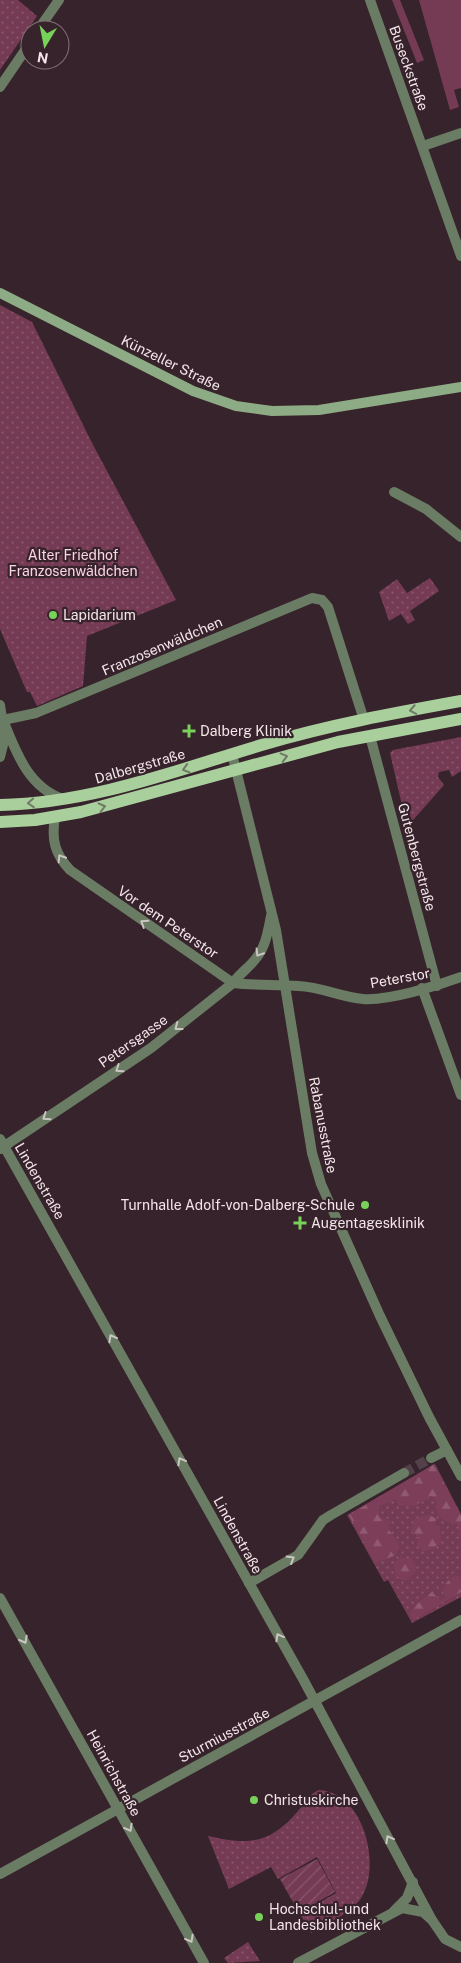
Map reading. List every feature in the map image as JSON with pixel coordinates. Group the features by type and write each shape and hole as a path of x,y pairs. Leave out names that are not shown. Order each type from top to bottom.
{"main road":[{"name":"Künzeller Straße","path":"0,292 177,384 212,400 236,406 272,411 319,410 461,387"},
{"name":"Dalbergstraße","path":"0,804 63,799 121,788 306,732 461,701"},
{"path":"0,822 55,818 116,804 236,770 370,736 461,719"}],"street":[{"path":"45,20 59,0"},
{"name":"Buseckstraße","path":"370,0 461,256"},
{"path":"0,87 20,57"},
{"path":"423,146 461,134"},
{"path":"394,492 426,509 461,537"},
{"name":"Franzosenwäldchen","path":"3,720 36,713 312,598 322,600 328,606 364,720"},
{"path":"0,705 5,737 0,757"},
{"path":"3,720 31,779 43,789 63,799"},
{"name":"Gutenbergstraße","path":"370,736 437,986"},
{"name":"Rabanusstraße","path":"232,754 276,930 312,1153 321,1184 380,1316 446,1450 461,1476"},
{"name":"Vor dem Peterstor","path":"55,818 53,829 57,856 70,870 233,983"},
{"path":"271,916 262,950 257,958 240,972 233,983 260,987 284,986"},
{"name":"Peterstor","path":"284,986 300,986 363,999 437,986 461,977"},
{"name":"Petersgasse","path":"2,1145 151,1048 233,983"},
{"path":"422,988 461,1095"},
{"name":"Lindenstraße","path":"2,1145 249,1583 432,1920 445,1939 458,1948"},
{"path":"431,1458 446,1450"},
{"path":"249,1583 298,1555 323,1520 404,1473"},
{"name":"Heinrichstraße","path":"0,1598 204,1963"},
{"name":"Sturmiusstraße","path":"0,1874 461,1620"},
{"path":"394,1911 407,1898 413,1882"},
{"path":"298,1963 402,1908 417,1910 432,1920"}],"green space":[{"path":"0,0 18,0 37,16 34,20 20,20 20,41 0,70"},
{"path":"392,0 400,0 424,60 417,63"},
{"path":"419,0 461,0 461,88 454,90 459,107 450,110"},
{"name":"Alter Friedhof Franzosenwäldchen","path":"0,305 32,322 92,443 176,600 87,636 83,686 37,706 30,692 27,692 0,629"},
{"path":"430,578 439,591 410,611 415,620 408,624 401,614 389,621 379,592 397,579 407,593"},
{"path":"461,737 461,771 452,777 449,770 439,772 438,777 444,785 407,827 390,753 393,750"},
{"path":"434,1464 461,1516 461,1540 458,1524 445,1521 439,1516 437,1503 431,1496 414,1506 398,1505 397,1499 378,1506 379,1517 390,1521 389,1530 399,1544 396,1555 375,1563 349,1515"},
{"path":"435,1464 461,1514 461,1597 412,1623 388,1580 384,1582 347,1515"},
{"path":"430,1515 436,1519 435,1524 440,1529 441,1544 433,1549 423,1551 417,1545 419,1538 411,1531 414,1519"},
{"path":"401,1557 406,1559 411,1557 417,1569 407,1580 402,1580 395,1575 394,1563"},
{"path":"453,1576 461,1578 461,1592 413,1620 410,1614 412,1610 432,1592 440,1600 447,1597 443,1594 445,1584"},
{"path":"319,1790 335,1794 348,1803 358,1817 365,1833 369,1850 370,1868 367,1884 357,1904 311,1933 300,1914 336,1893 317,1857 278,1879 271,1867 229,1889 208,1836 246,1841 257,1840 267,1836 277,1831 298,1811 310,1796"},
{"path":"317,1859 335,1892 299,1913 280,1879"},
{"path":"248,1942 260,1961 228,1963 224,1958"}],"tunnel":[{"path":"404,1473 431,1458"}],"place":[{"name":"Lapidarium","path":"53,615"},
{"name":"Dalberg Klinik","path":"189,731"},
{"name":"Turnhalle Adolf-von-Dalberg-Schule","path":"365,1205"},
{"name":"Augentagesklinik","path":"300,1223"},
{"name":"Christuskirche","path":"254,1800"},
{"name":"Hochschul- und Landesbibliothek","path":"259,1917"}]}
